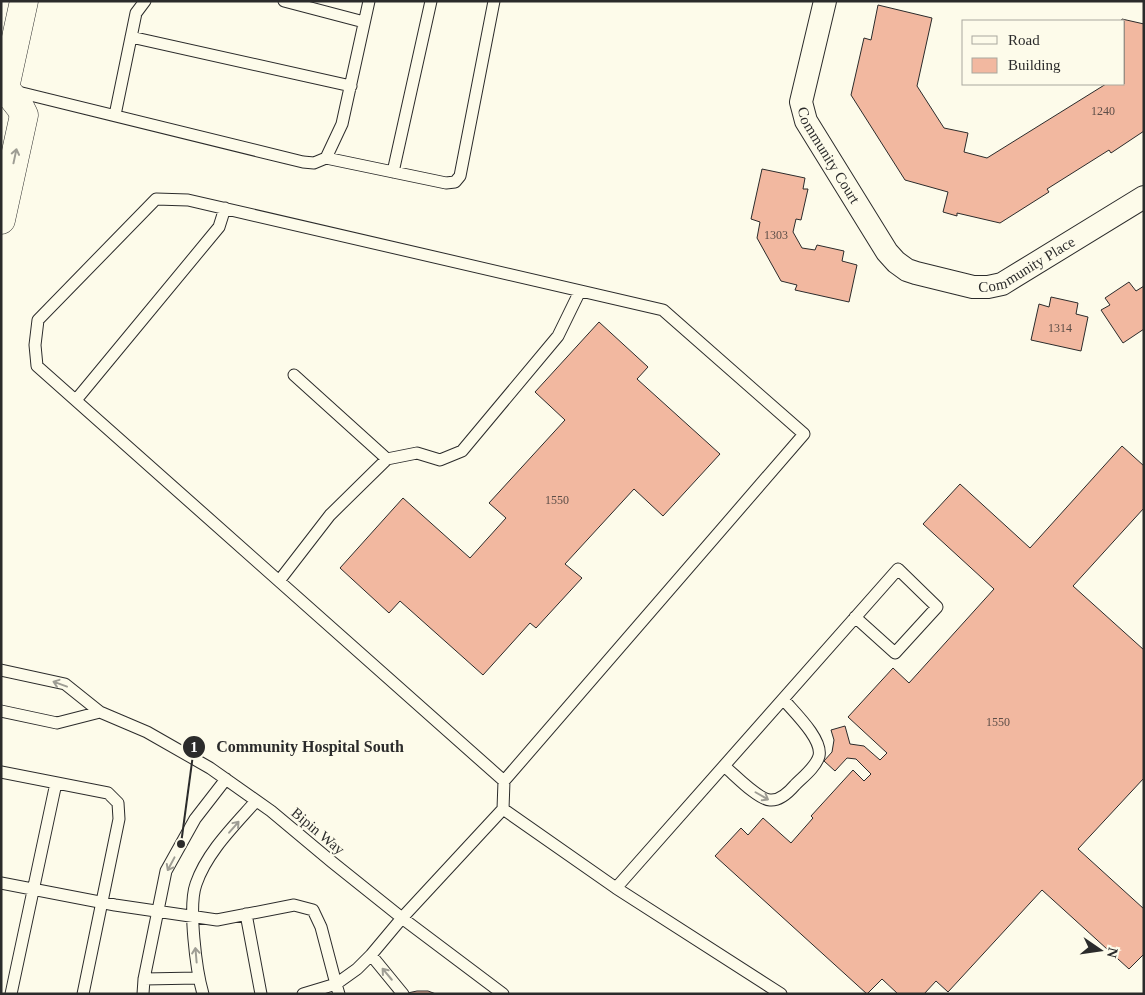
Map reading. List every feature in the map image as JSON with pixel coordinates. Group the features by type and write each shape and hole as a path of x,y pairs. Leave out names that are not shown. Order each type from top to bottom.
{"main road":[{"path":"1,220 24,115 20,107 3,90 24,1"}],"street":[{"name":"Community Court","path":"825,1 801,102 806,122 888,252 901,266"},
{"name":"Community Place","path":"901,266 916,273 973,287 996,286 1010,280 1144,197"}],"lane":[{"path":"115,115 136,13 145,1"},
{"path":"284,1 364,22"},
{"path":"326,158 342,124 369,1"},
{"path":"393,172 432,1"},
{"path":"3,90 115,115 303,162 314,163 326,158 446,183 455,182 460,176 494,1"},
{"path":"131,37 351,86"},
{"path":"303,994 337,989 371,955 402,918 503,809 504,781 804,434 663,310 226,208 188,200 156,199 38,320 35,345 37,366 504,781"},
{"path":"76,400 219,227 226,208"},
{"path":"278,580 330,515 387,459 417,453 440,460 462,451 558,336 580,291"},
{"path":"294,375 387,459"},
{"path":"616,888 855,617 898,569 937,607 895,653 855,617"},
{"name":"Bipin Way","path":"1,670 65,684 100,712 126,722 177,748 226,779 402,918 504,994"},
{"path":"724,766 760,796 770,800 780,798 790,792 814,765 819,756 819,747 815,738 783,699"},
{"path":"1,711 57,723 100,712"},
{"path":"1,772 108,793 118,803 119,819 83,994"},
{"path":"142,994 166,871 195,819 226,779"},
{"path":"11,994 56,783"},
{"path":"203,994 198,978 193,917 195,885 212,852 256,801"},
{"path":"503,809 616,888 781,994"},
{"path":"1,883 101,903 217,920 294,906 313,910 320,927 337,989"},
{"path":"246,914 262,994"},
{"path":"371,955 403,994"},
{"path":"144,979 198,978"}],"building":[{"path":"878,5 932,18 917,86 944,128 968,133 964,152 987,158 1104,85 1125,85 1125,20 1122,20 1122,19 1144,24 1144,131 1111,153 1109,150 1047,189 1049,192 1000,223 957,213 957,216 943,212 948,192 905,180 851,95 864,38 871,40"},
{"path":"762,169 805,178 803,189 808,189 801,220 796,219 793,232 802,248 815,250 817,245 844,251 842,261 857,265 849,302 795,290 797,285 781,281 757,238 760,222 751,219"},
{"path":"1129,282 1136,291 1144,286 1144,329 1123,343 1101,310 1110,305 1105,298"},
{"path":"1051,297 1078,303 1076,314 1088,317 1081,351 1031,340 1039,304 1049,307"},
{"path":"599,322 648,367 637,379 720,454 663,516 634,489 565,564 582,578 536,628 530,623 483,675 400,601 389,613 340,568 403,498 470,558 506,518 489,503 565,420 535,392"},
{"path":"1122,446 1144,466 1144,508 1073,586 1144,650 1144,778 1078,849 1144,909 1144,954 1129,969 1042,890 948,992 936,981 924,994 898,994 882,979 867,994 715,856 741,828 748,835 763,818 791,843 813,818 811,816 853,770 864,781 871,774 856,759 847,758 835,771 824,761 832,752 834,740 831,730 845,726 850,744 864,746 880,760 887,753 848,717 893,668 909,683 994,589 923,524 960,484 1030,548"},
{"path":"428,991 436,994 403,994"}],"place":[{"name":"Community Hospital South","path":"181,844"}]}
